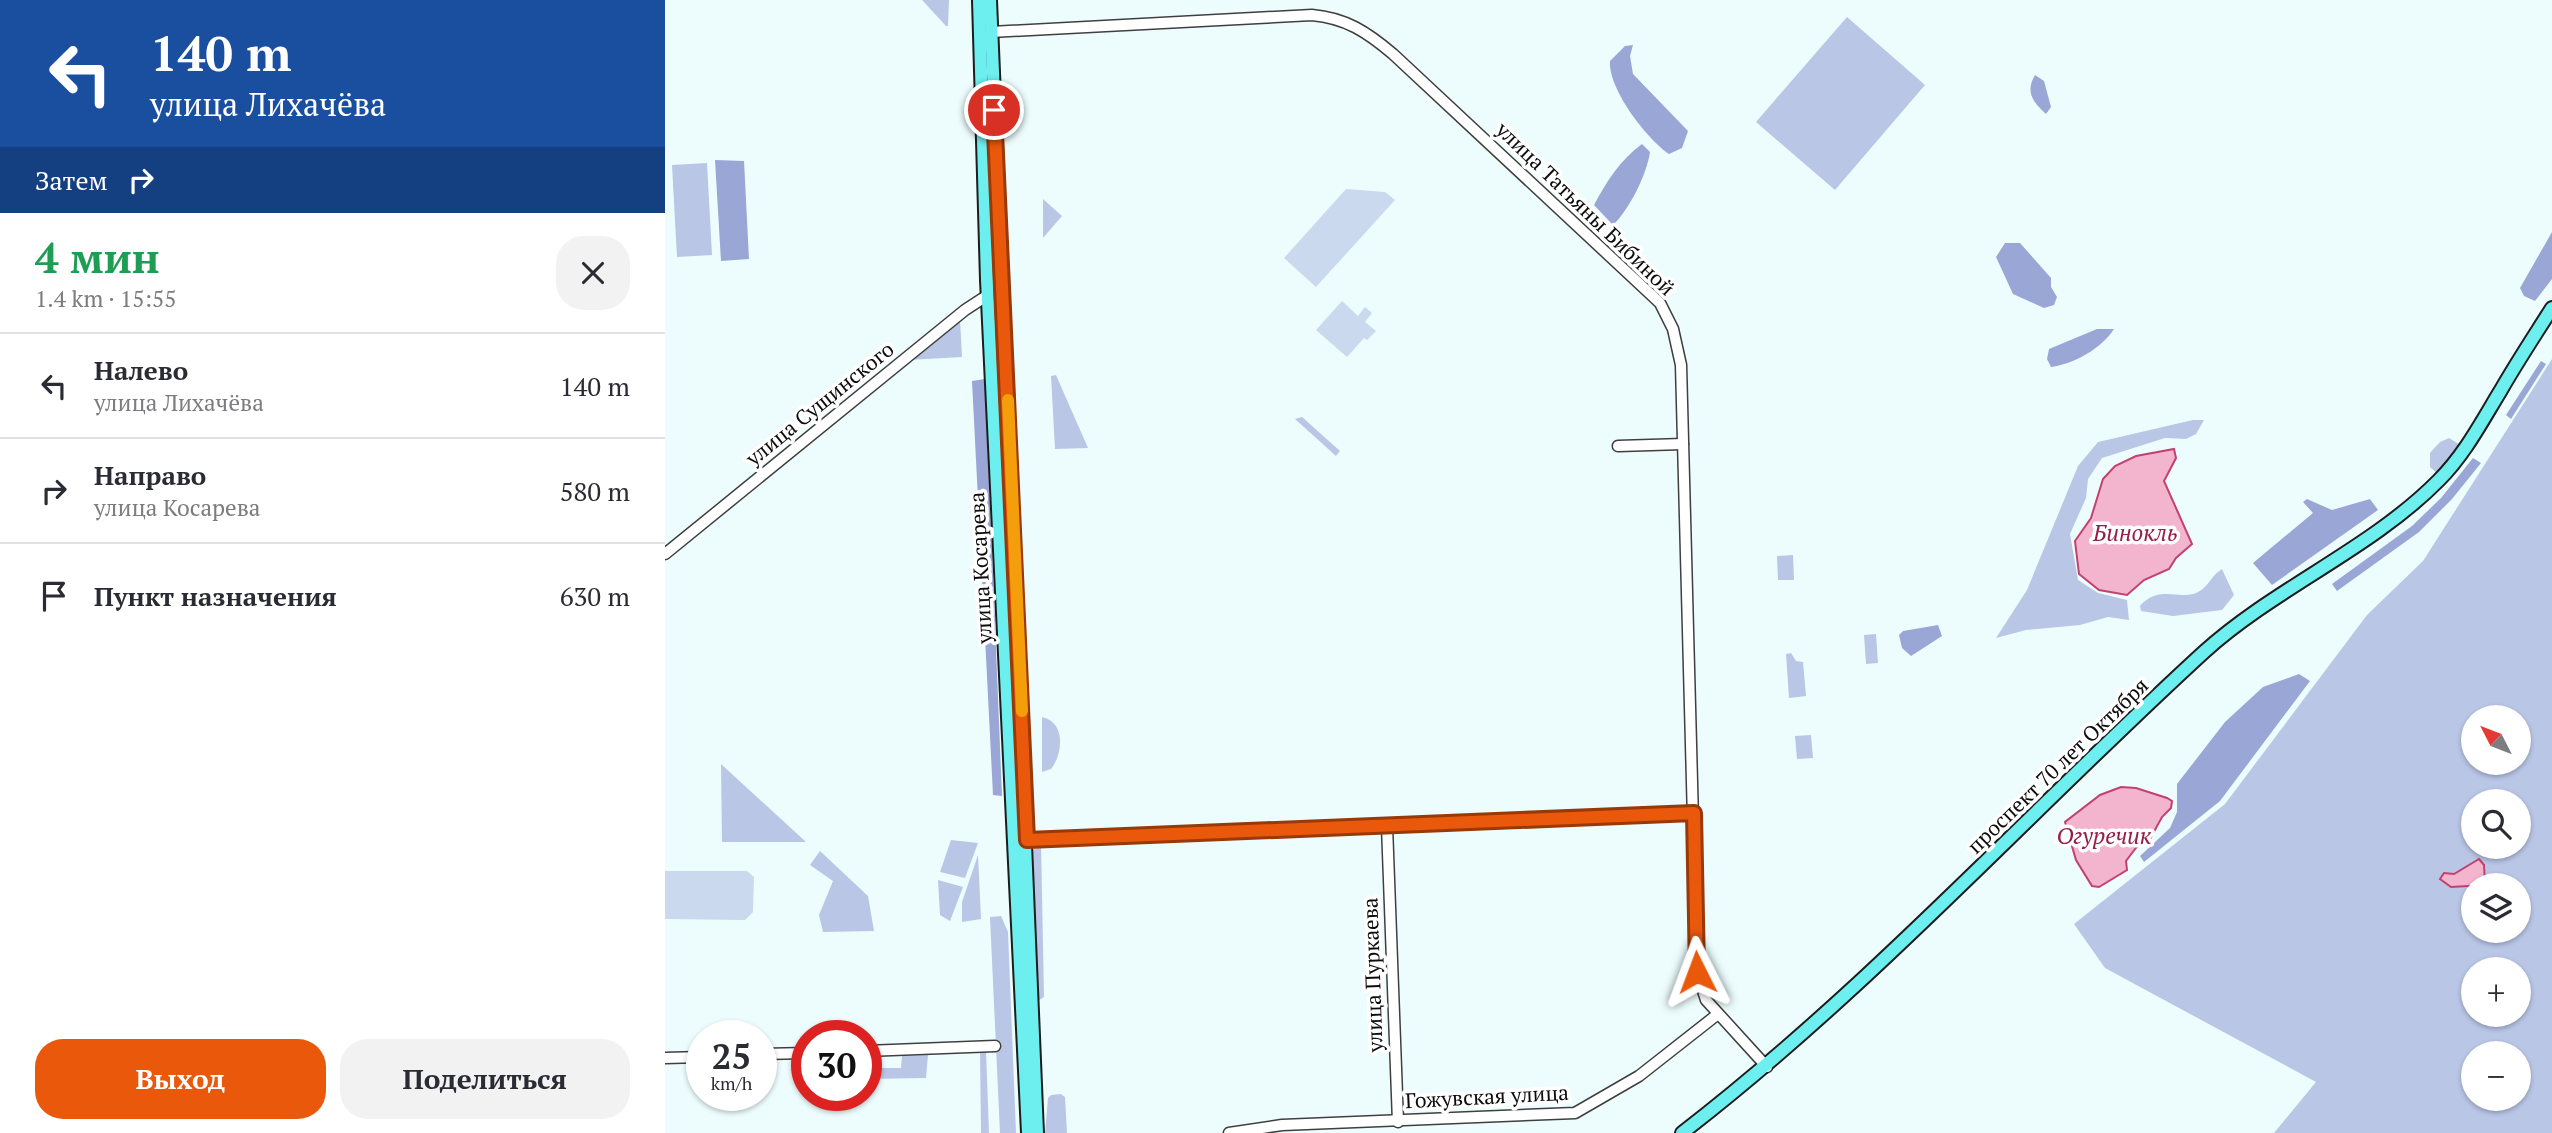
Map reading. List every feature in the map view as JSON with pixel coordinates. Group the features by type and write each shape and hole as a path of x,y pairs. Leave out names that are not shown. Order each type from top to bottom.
{"main road":[{"name":"улица Косарева","path":"979,0 985,32 1003,294 1028,1133"},
{"name":"улица Косарева","path":"990,0 985,32 988,295 1037,1133"},
{"path":"988,295 1003,294"},
{"name":"проспект 70 лет Октября","path":"1682,1133 1767,1067 1903,943 2206,651 2239,624 2419,499 2456,462 2552,308"}],"street":[{"name":"улица Татьяны Бибиной","path":"985,32 1312,15 1333,17 1359,27 1393,54 1660,303 1678,344 1697,972 1700,989 1718,1014 1767,1067"},
{"name":"улица Сущинского","path":"665,554 965,310 988,295"},
{"path":"1618,446 1683,444"},
{"path":"1020,840 1694,813"},
{"name":"улица Пуркаева","path":"1387,826 1398,1122"},
{"name":"Гожувская улица","path":"1229,1133 1282,1125 1575,1114 1639,1076 1718,1014"},
{"path":"882,1050 995,1046"},
{"path":"665,1058 686,1057"}],"shaded area":[{"path":"922,0 949,0 948,26 946,26"},
{"path":"1847,17 1925,85 1835,190 1756,122"},
{"path":"1633,45 1630,56 1633,74 1688,131 1682,148 1669,154 1640,125 1615,85 1610,61 1625,46"},
{"path":"2035,75 2044,81 2051,107 2046,114 2032,96 2031,87"},
{"path":"1642,144 1650,152 1645,171 1631,201 1613,225 1594,205 1615,172"},
{"path":"715,160 744,161 749,259 721,261"},
{"path":"707,163 712,255 677,257 672,165"},
{"path":"1346,189 1385,192 1395,200 1316,287 1284,258"},
{"path":"1043,199 1062,216 1043,238"},
{"path":"2552,232 2552,279 2535,301 2524,296 2520,288"},
{"path":"2005,243 2020,243 2051,278 2051,287 2057,297 2054,305 2044,308 2013,294 1996,257"},
{"path":"1342,301 1358,316 1365,307 1372,313 1365,322 1376,331 1367,340 1364,338 1347,357 1316,330"},
{"path":"960,319 962,357 908,360"},
{"path":"2097,329 2114,329 2102,343 2087,354 2051,367 2047,359 2049,349"},
{"path":"2552,359 2552,1133 2274,1133 2316,1082 2105,968 2074,924 2225,804 2367,615 2423,561"},
{"path":"2541,361 2546,364 2511,419 2506,415"},
{"path":"1056,375 1088,448 1055,449 1051,376"},
{"path":"985,379 1002,796 993,795 972,381"},
{"path":"1302,417 1340,451 1336,456 1295,419"},
{"path":"2193,420 2204,420 2196,434 2186,439 2165,438 2102,458 2088,479 2086,498 2070,534 2078,580 2098,593 2127,600 2129,620 2108,617 2080,625 2026,630 1996,638 2027,590 2078,466 2098,442"},
{"path":"2449,438 2462,446 2439,475 2430,467 2430,453 2440,442"},
{"path":"2473,458 2481,463 2452,499 2419,532 2337,591 2332,584 2412,526 2441,498"},
{"path":"2307,499 2332,510 2370,499 2378,510 2272,585 2253,563 2313,513 2303,502"},
{"path":"1793,555 1794,580 1778,580 1777,556"},
{"path":"2222,569 2234,595 2222,610 2173,616 2141,611 2140,606 2146,600 2159,594 2186,595 2198,592"},
{"path":"1938,625 1942,636 1911,656 1902,648 1899,635 1903,631"},
{"path":"1876,634 1878,663 1866,664 1864,635"},
{"path":"1791,653 1796,661 1803,662 1806,696 1789,698 1786,654"},
{"path":"2299,674 2310,681 2220,801 2144,862 2140,856 2170,828 2177,812 2177,784 2225,722 2263,687"},
{"path":"1042,717 1055,725 1059,732 1060,747 1051,769 1042,772"},
{"path":"1811,735 1813,758 1797,759 1795,736"},
{"path":"721,764 806,842 722,842"},
{"path":"951,840 978,843 965,878 940,872"},
{"path":"1041,844 1044,997 1038,1001 1033,850"},
{"path":"820,851 868,896 874,931 823,932 819,915 833,881 810,865"},
{"path":"978,855 981,919 962,922 962,902"},
{"path":"665,871 747,871 754,877 753,912 745,920 665,919"},
{"path":"938,880 963,887 950,921 940,915"},
{"path":"1001,916 1008,932 1016,1133 1000,1133 990,917"},
{"path":"980,1050 986,1050 989,1133 981,1133"},
{"path":"928,1055 926,1078 882,1079 882,1068 901,1068 902,1056"},
{"path":"1061,1094 1065,1097 1067,1133 1045,1133 1048,1098"}],"water":[{"name":"Бинокль","path":"2174,449 2176,458 2164,481 2192,544 2176,558 2169,569 2144,580 2127,595 2099,590 2079,574 2075,541 2091,518 2103,479 2115,466 2136,456"},
{"name":"Огуречик","path":"2121,787 2136,788 2167,798 2172,801 2171,808 2162,817 2150,839 2142,840 2126,861 2127,870 2099,887 2092,886 2076,860 2065,822 2100,795"},
{"path":"2479,859 2484,865 2484,873 2461,873 2461,886 2451,887 2440,879 2444,873 2454,874"}],"slow traffic":[{"path":"1008,400 1022,711"}],"route":[{"path":"994,110 1027,840 1694,813 1697,972"}]}
